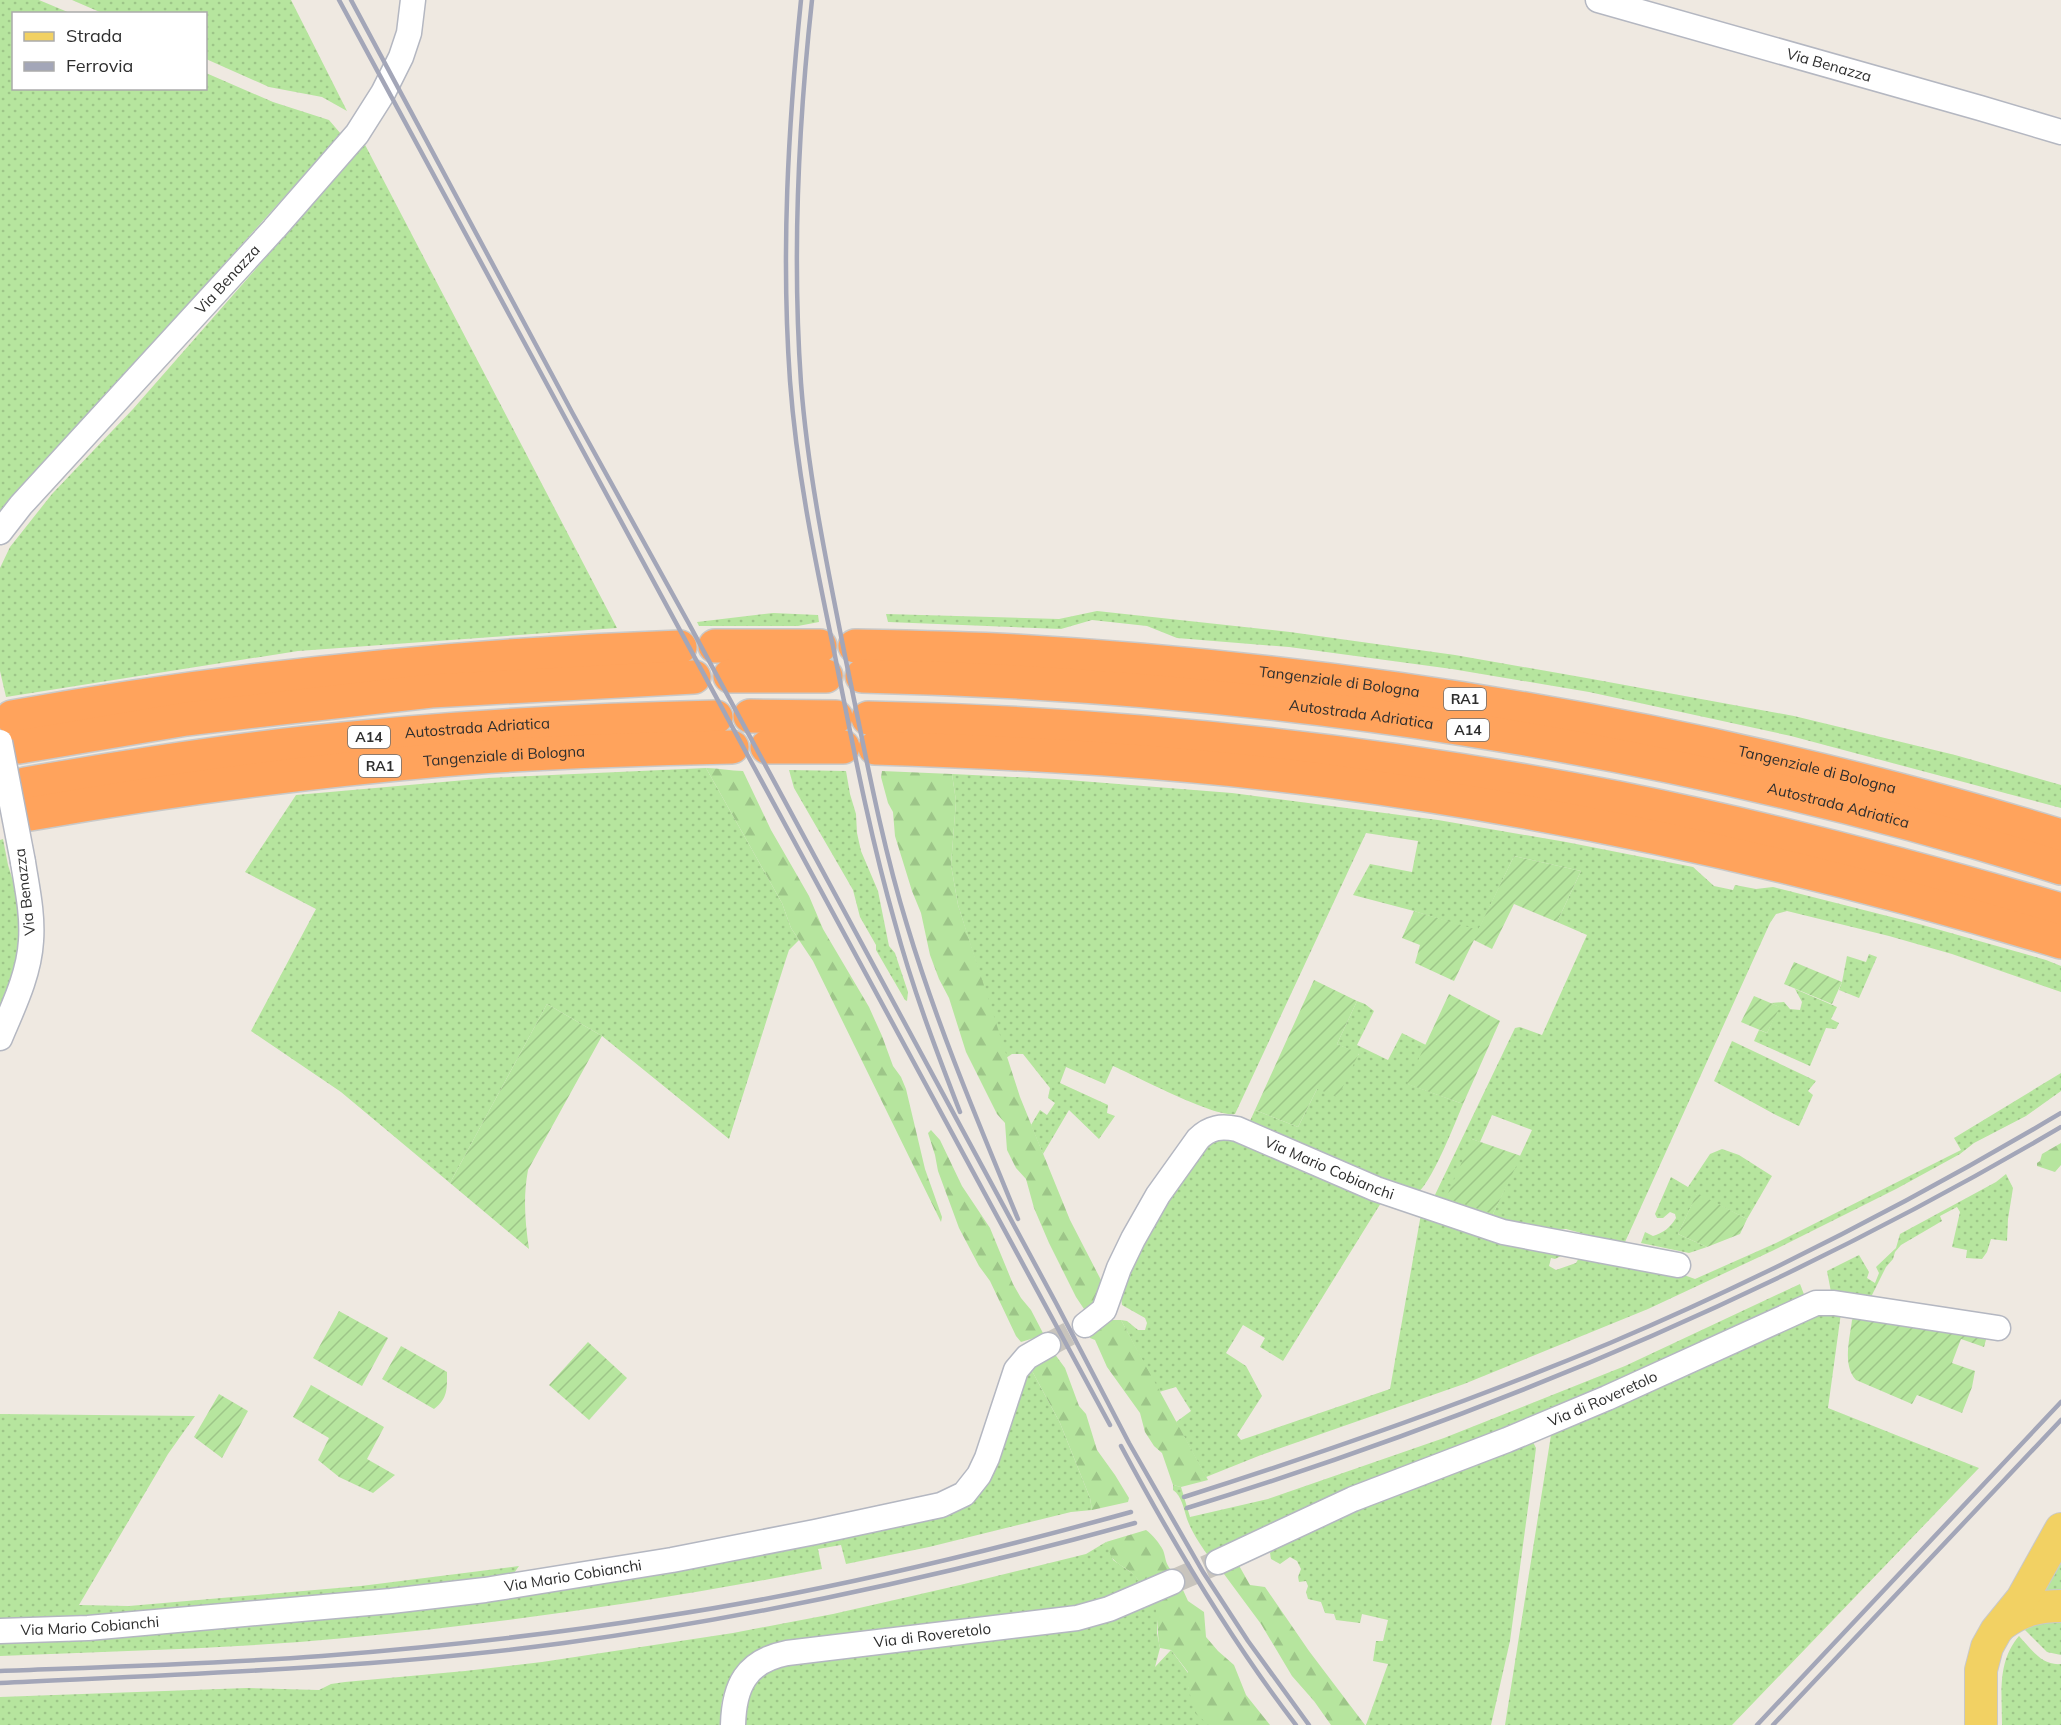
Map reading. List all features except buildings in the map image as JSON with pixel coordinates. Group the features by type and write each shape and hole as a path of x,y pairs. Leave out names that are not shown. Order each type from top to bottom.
{"highway":[{"path":"715,646 823,661 730,676"},
{"path":"10,735 97,702 285,676 423,662 680,647"},
{"name":"Tangenziale di Bologna","path":"858,661 1013,651 1251,670 1488,703 1590,720 1786,762 1928,797 2061,836"},
{"name":"Autostrada Adriatica","path":"858,661 1013,681 1169,692 1307,708 1524,739 1657,764 1797,795 1996,847 2061,868"},
{"path":"10,735 186,719 431,691 694,676"},
{"path":"750,716 856,732 1065,756 1326,781 1467,802 1586,823 1754,858 1875,888 2061,942"},
{"name":"Autostrada Adriatica","path":"27,799 191,758 324,741 548,723 716,717"},
{"path":"767,747 856,732 1006,722 1167,733 1318,750 1478,773 1622,799 1810,841 1897,863 2061,910"},
{"name":"Tangenziale di Bologna","path":"27,799 196,787 409,763 555,752 732,747"}],"main road":[{"path":"1981,1725 1983,1661 1991,1639 2022,1599 2061,1529"},
{"path":"2003,1623 2023,1611 2061,1606"}],"street":[{"name":"Via Benazza","path":"0,532 21,505 274,229 357,134 383,93 401,57 409,33 413,0"},
{"name":"Via Benazza","path":"1598,0 2061,132"},
{"name":"Via Benazza","path":"0,1038 22,983 30,952 31,915 22,862 10,735"},
{"name":"Via Mario Cobianchi","path":"1084,1325 1104,1310 1123,1260 1158,1195 1198,1139 1204,1132 1216,1127 1237,1129 1376,1189 1503,1232 1678,1265"},
{"name":"Via di Roveretolo","path":"1218,1562 1253,1548 1353,1499 1486,1448 1596,1402 1816,1303 1834,1303 1998,1328"},
{"name":"Via Mario Cobianchi","path":"0,1631 110,1626 473,1592 672,1560 941,1505 958,1497 974,1482 987,1458 1016,1370 1027,1357 1047,1344"},
{"name":"Via di Roveretolo","path":"733,1725 737,1689 752,1669 769,1658 788,1653 1082,1617 1132,1600 1172,1582"}],"green space":[{"path":"0,0 39,0 68,12 12,12 12,90 207,90 207,73 273,102 329,120 341,134 0,516"},
{"path":"72,0 291,0 347,111 322,97 269,87 207,59 207,12 100,12"},
{"path":"362,139 617,628 298,651 6,697 0,671 0,568 10,547 52,494 133,409 282,239"},
{"path":"1097,611 1290,632 1455,655 1794,716 1955,755 2061,785 2061,808 1791,736 1589,692 1452,669 1289,647 1177,638 1147,626 1092,620 1061,629 888,622 886,614 1059,619"},
{"path":"773,613 818,615 819,622 798,626 699,626 697,622"},
{"path":"706,768 782,903 791,928 799,940 789,950 729,1139 602,1036 547,1004 450,1183 341,1092 251,1031 316,909 245,872 296,795 488,778"},
{"path":"706,768 743,771 771,830 809,896 823,929 869,1007 893,1066 906,1089 925,1169 942,1217 941,1222 813,961 791,928 782,903"},
{"path":"789,770 846,771 856,814 861,851 878,891 889,946 895,953 908,992 907,1001 876,950 876,945 860,917 853,890 794,788"},
{"path":"882,771 952,774 956,801 951,865 958,905 1020,1097 1070,1220 1102,1282 1097,1301 1090,1308 1084,1309 1076,1297 1049,1243 1034,1208 1026,1179 1016,1168 1007,1150 1005,1123 997,1114 966,1052 949,998 930,955 921,913 895,836 893,812 888,803 881,777"},
{"path":"952,774 1055,779 1232,793 1438,820 1566,842 1693,867 1714,886 1733,890 1735,885 1756,889 1773,887 1919,924 2046,960 2061,966 2061,992 1952,954 1889,936 1787,911 1776,914 1625,1242 1621,1247 1603,1239 1566,1229 1536,1231 1433,1199 1515,1028 1520,1027 1542,1035 1587,935 1557,922 1581,871 1514,856 1478,931 1353,895 1370,864 1412,872 1418,841 1366,833 1235,1114 1211,1110 1113,1066 1105,1084 1066,1067 1060,1083 1108,1105 1107,1113 1115,1116 1099,1139 1069,1110 1043,1154 1031,1125 1040,1110 1047,1115 1055,1103 1048,1098 1050,1088 1023,1054 1012,1054 1006,1058 958,905 951,865 956,801","holes":["1492,1115 1532,1130 1493,1214 1472,1139 1480,1142"]},
{"path":"3,839 20,904 20,957 0,1012 0,840"},
{"path":"1514,856 1581,871 1557,922 1514,904 1492,949 1474,940 1454,981 1415,963 1420,945 1402,938 1414,911 1478,930"},
{"path":"1869,954 1877,957 1859,998 1839,990 1847,956 1866,962"},
{"path":"1794,962 1842,982 1832,1004 1784,984"},
{"path":"1314,980 1357,1001 1337,1044 1359,1053 1338,1097 1317,1089 1298,1127 1255,1110"},
{"path":"1795,989 1837,1007 1831,1019 1839,1023 1836,1029 1826,1028 1810,1066 1754,1041 1759,1030 1767,1033 1779,1007 1771,1003 1784,1002 1790,1009 1800,1010 1802,1002"},
{"path":"1449,994 1500,1021 1463,1104 1407,1084"},
{"path":"1754,996 1780,1007 1767,1033 1741,1022"},
{"path":"1357,1001 1374,1011 1357,1045 1388,1060 1402,1033 1426,1045 1408,1084 1463,1104 1435,1167 1428,1180 1415,1195 1249,1123 1255,1110 1298,1127 1317,1089 1359,1054 1337,1044"},
{"path":"547,1004 602,1036 528,1170 525,1210 529,1249 450,1183"},
{"path":"1732,1041 1816,1081 1808,1091 1813,1095 1799,1126 1714,1081"},
{"path":"2061,1073 2061,1091 2026,1116 1974,1143 1960,1154 1896,1189 1772,1251 1648,1309 1464,1384 1261,1455 1206,1477 1176,1422 1191,1411 1176,1387 1159,1392 1121,1320 1127,1321 1138,1330 1145,1330 1147,1323 1145,1318 1122,1305 1120,1290 1161,1209 1202,1145 1224,1135 1384,1198 1283,1361 1260,1347 1265,1338 1243,1325 1226,1353 1246,1366 1262,1396 1237,1435 1241,1440 1390,1389 1421,1214 1563,1255 1555,1259 1551,1258 1549,1266 1556,1270 1576,1263 1580,1256 1695,1279 1776,1243 1961,1150 1954,1138"},
{"path":"931,1130 940,1140 962,1186 990,1228 1013,1284 1031,1310 1044,1335 1021,1342 1016,1336 990,1281 979,1266 959,1228 938,1171 928,1133"},
{"path":"1472,1139 1521,1156 1493,1214 1446,1198"},
{"path":"2061,1143 2061,1165 2055,1172 2037,1166 2042,1154"},
{"path":"1722,1149 1739,1155 1772,1176 1747,1219 1697,1194 1678,1234 1707,1247 1689,1253 1641,1243 1645,1232 1653,1236 1660,1233 1676,1218 1675,1214 1670,1212 1663,1218 1657,1218 1655,1214 1671,1177 1688,1187 1710,1154"},
{"path":"2006,1174 2013,1188 2007,1241 1991,1239 1982,1259 1966,1258 1967,1250 1952,1247 1960,1212 1957,1207 1940,1216 1942,1221 1901,1245 1886,1267 1870,1299 1831,1292 1827,1271 1859,1255 1869,1272 1867,1278 1875,1283 1879,1273 1876,1267 1896,1248 1900,1234 1996,1182"},
{"path":"1697,1193 1747,1219 1740,1234 1707,1247 1678,1234"},
{"path":"1800,1284 1805,1297 1221,1570 1224,1573 1221,1573 1198,1540 1190,1526 1181,1499 1173,1490 1173,1485 1181,1487 1190,1517 1268,1499 1444,1438 1625,1366"},
{"path":"339,1311 388,1338 362,1386 313,1358"},
{"path":"1821,1313 1841,1313 1828,1408 1979,1468 1732,1725 1505,1725 1551,1435"},
{"path":"1855,1316 1987,1336 1984,1347 1961,1339 1952,1363 1975,1371 1972,1387 1962,1413 1917,1395 1912,1404 1856,1380 1849,1367 1848,1359 1852,1320"},
{"path":"1112,1320 1121,1320 1208,1480 1181,1487 1173,1485 1162,1453 1154,1446 1145,1432 1140,1413 1107,1367 1095,1340 1090,1338 1088,1331"},
{"path":"588,1342 627,1378 589,1420 549,1385"},
{"path":"401,1346 447,1372 446,1393 434,1409 382,1379"},
{"path":"1054,1353 1065,1368 1079,1406 1086,1414 1097,1450 1129,1498 1128,1502 1092,1510 1090,1498 1060,1423 1031,1369"},
{"path":"1031,1369 1060,1423 1090,1498 1092,1510 1071,1512 929,1547 846,1564 841,1545 818,1549 822,1569 703,1591 525,1618 302,1642 0,1656 0,1641 127,1634 943,1513 1021,1381"},
{"path":"311,1385 384,1427 367,1459 395,1475 373,1493 339,1477 318,1460 329,1438 293,1417"},
{"path":"219,1394 248,1411 222,1458 194,1437"},
{"path":"0,1414 195,1416 168,1454 79,1605 129,1606 361,1586 519,1566 514,1573 386,1590 92,1615 0,1620"},
{"path":"1533,1442 1536,1448 1510,1641 1491,1725 1366,1725 1388,1664 1373,1661 1376,1641 1383,1641 1388,1620 1362,1614 1360,1623 1336,1620 1334,1614 1325,1613 1321,1602 1308,1599 1306,1581 1299,1582 1301,1569 1297,1561 1290,1557 1280,1564 1271,1559 1270,1553 1332,1520"},
{"path":"1146,1530 1162,1548 1171,1573 1137,1587 1138,1580 1112,1557 1106,1542"},
{"path":"1106,1542 1110,1546 1113,1560 1135,1575 1138,1580 1137,1587 1085,1605 751,1655 734,1672 724,1692 721,1707 722,1725 0,1725 0,1697 247,1688 319,1690 331,1684 345,1682 542,1662 733,1633 833,1614 960,1585 1086,1554"},
{"path":"2061,1552 2061,1590 2043,1590"},
{"path":"1237,1562 1250,1585 1265,1587 1309,1651 1365,1725 1331,1725 1292,1676 1261,1624 1221,1570"},
{"path":"1178,1586 1183,1590 1188,1601 1204,1612 1206,1637 1234,1665 1246,1695 1270,1725 1209,1725 1195,1713 1188,1687 1188,1672 1171,1650 1160,1648 1153,1600"},
{"path":"1153,1600 1157,1606 1157,1633 1160,1648 1155,1667 1171,1650 1188,1673 1188,1687 1209,1725 742,1725 751,1686 772,1668"},
{"path":"2049,1622 2061,1622 2061,1655 2047,1652 2025,1630"},
{"path":"2019,1636 2043,1659 2054,1664 2061,1664 2061,1725 2002,1725 2004,1667 2007,1656"}],"tunnel":[{"path":"1048,1345 1085,1325"},
{"path":"1172,1582 1218,1562"}],"railway":[{"path":"339,0 1110,1425"},
{"path":"351,0 1056,1303 1129,1443 1203,1572 1248,1641 1309,1725"},
{"path":"801,0 789,143 786,238 787,333 797,451 821,588 878,857 909,971 960,1112"},
{"path":"812,0 800,143 797,287 804,417 819,520 866,757 897,892 945,1036 1018,1219"},
{"path":"1184,1497 1292,1462 1452,1405 1668,1318 1839,1236 2061,1113"},
{"path":"1187,1508 1414,1432 1635,1343 1851,1242 2061,1127"},
{"path":"1757,1725 2061,1402"},
{"path":"1773,1725 2061,1420"},
{"path":"1121,1446 1203,1589 1271,1692 1296,1725"},
{"path":"0,1671 322,1656 533,1635 719,1607 838,1585 956,1558 1131,1512"},
{"path":"0,1683 212,1673 424,1659 636,1633 851,1593 994,1560 1135,1523"}]}
